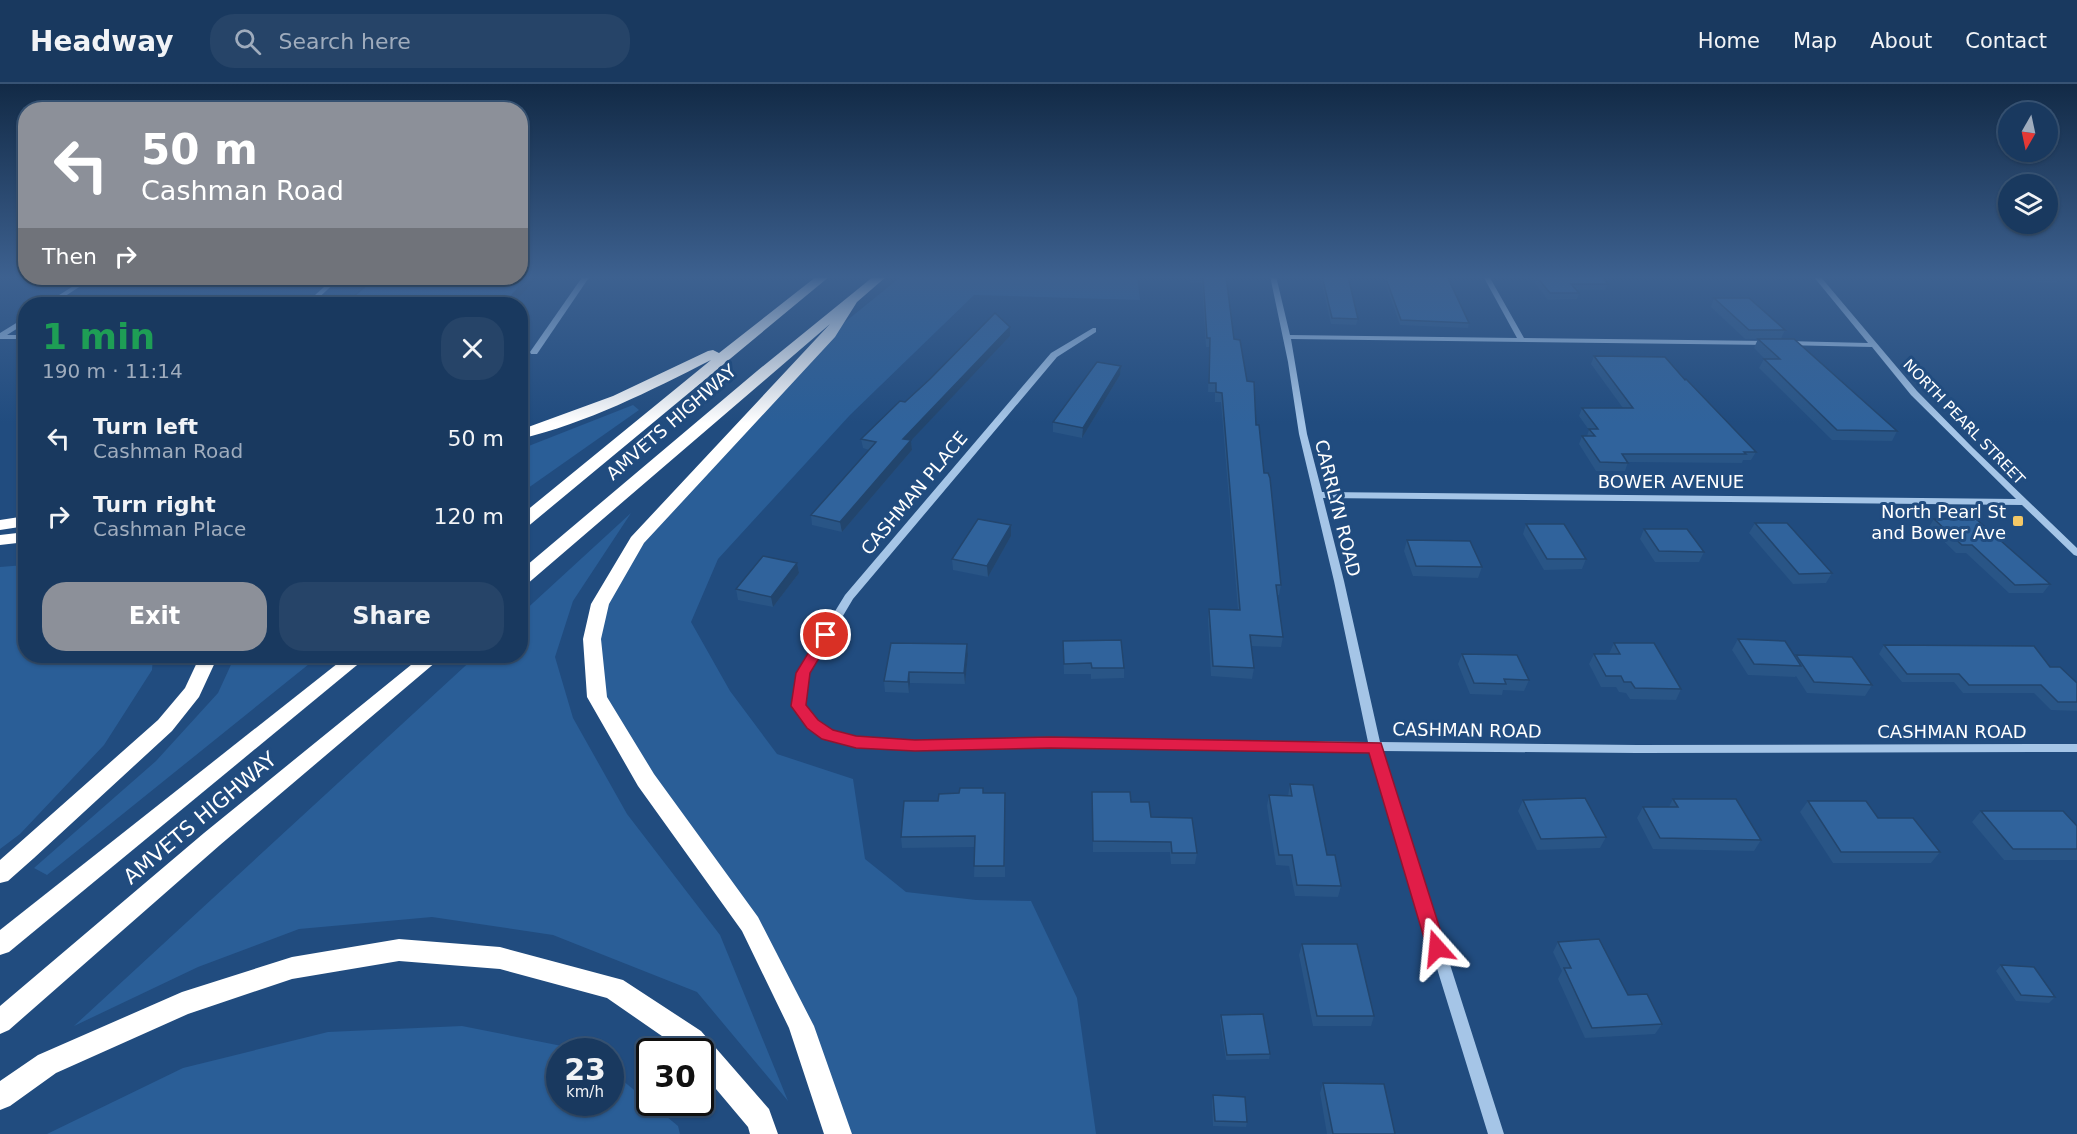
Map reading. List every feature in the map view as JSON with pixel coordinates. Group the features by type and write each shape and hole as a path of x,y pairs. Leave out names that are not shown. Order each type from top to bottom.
{"highway":[{"name":"AMVETS HIGHWAY","path":"528,518 761,325"},
{"name":"AMVETS HIGHWAY","path":"528,574 823,325"},
{"path":"836,325 637,541 600,604 592,639 597,697 646,780 750,924 801,1026 838,1134"},
{"path":"528,433 570,420 648,387 739,342"},
{"path":"0,525 18,522"},
{"path":"0,540 18,538"},
{"path":"0,874 153,738 184,701 207,663"},
{"name":"AMVETS HIGHWAY","path":"0,944 350,663"},
{"name":"AMVETS HIGHWAY","path":"0,1022 212,839 426,663"},
{"path":"0,1097 46,1064 182,1004 292,968 399,950 501,958 614,988 692,1040 759,1119 764,1134"}],"street":[{"path":"0,336 17,325"},
{"path":"534,352 553,325"},
{"name":"CARRLYN ROAD","path":"1283,325 1303,434 1375,747 1496,1134"},
{"path":"1514,325 1522,340"},
{"name":"NORTH PEARL STREET","path":"1856,325 1934,414 2077,553"},
{"name":"CASHMAN PLACE","path":"799,705 803,673 849,597 1054,355 1094,330"},
{"path":"0,336 18,337"},
{"path":"1286,337 1872,345"},
{"name":"BOWER AVENUE","path":"1318,495 2023,502"},
{"name":"CASHMAN ROAD","path":"799,705 813,724 828,735 856,742 915,745 1061,743 1637,749 2077,748"}],"shaded area":[{"path":"841,325 943,325 850,415 718,559 691,622 730,691 777,754 853,779 865,859 906,892 976,900 1031,901 1077,998 1096,1134 838,1134 801,1026 597,697 600,604 619,571 830,334"},
{"path":"633,405 639,410 528,488 528,446"},
{"path":"631,513 573,601 555,657 573,718 627,814 720,935 788,1101 697,992 553,935 432,917 299,929 198,967 74,1026 468,663 528,663 528,608"},
{"path":"18,566 18,663 152,663 152,670 104,745 20,834 0,849 0,567"},
{"path":"232,663 310,663 47,875 34,868 156,761 218,693"},
{"path":"462,1026 546,1043 546,1116 624,1116 624,1082 636,1092 636,1116 666,1116 678,1126 680,1134 47,1134 183,1068 328,1032"}],"building":[{"path":"983,325 1008,325 1010,327 903,439 911,440 840,522 811,515 876,442 861,439 900,401 905,402"},
{"path":"1206,325 1232,325 1234,339 1240,340 1247,381 1254,382 1256,425 1259,425 1264,473 1268,473 1270,478 1281,585 1276,585 1283,637 1250,635 1254,668 1213,666 1209,609 1240,610 1222,393 1216,392 1216,383 1209,383 1210,338 1207,338"},
{"path":"1744,325 1779,325 1785,330 1749,330"},
{"path":"1758,339 1794,339 1897,431 1837,430 1764,359 1780,359"},
{"path":"1594,356 1665,357 1756,452 1744,452 1746,454 1622,454 1628,463 1600,462 1582,436 1595,436 1589,429 1598,429 1582,408 1633,408"},
{"path":"1097,362 1121,366 1083,428 1053,422"},
{"path":"978,519 1011,525 987,566 952,559"},
{"path":"1934,519 1976,519 2050,584 2015,585 1972,545 1962,545"},
{"path":"1755,523 1787,523 1832,573 1799,574"},
{"path":"1526,524 1564,524 1586,559 1547,559"},
{"path":"1644,529 1687,529 1704,552 1659,551"},
{"path":"1407,540 1470,541 1482,567 1416,566"},
{"path":"763,556 797,563 771,597 736,589"},
{"path":"1738,639 1785,641 1801,666 1754,664"},
{"path":"1121,640 1124,668 1092,668 1091,663 1064,664 1063,641"},
{"path":"891,643 967,644 964,673 909,672 908,682 884,681"},
{"path":"1614,643 1654,643 1681,689 1635,688 1631,682 1624,682 1621,676 1606,676 1594,654 1620,654"},
{"path":"1884,645 2034,646 2050,667 2060,667 2077,683 2077,702 2058,702 2041,685 1969,685 1959,674 1907,674"},
{"path":"1462,654 1517,655 1529,680 1504,679 1506,684 1474,683"},
{"path":"1796,655 1852,657 1872,685 1814,682"},
{"path":"1290,784 1313,785 1327,855 1335,855 1341,886 1297,885 1292,855 1279,855 1269,795 1292,796"},
{"path":"960,788 983,788 983,793 1005,793 1004,866 974,866 975,836 901,837 904,801 938,801 939,794 959,793"},
{"path":"1092,792 1130,792 1131,802 1149,802 1151,817 1192,818 1197,853 1172,853 1171,842 1093,841"},
{"path":"1585,798 1606,837 1541,839 1523,800"},
{"path":"1673,799 1736,799 1761,840 1660,838 1643,807 1678,807"},
{"path":"1808,801 1866,801 1878,818 1913,818 1940,852 1841,852"},
{"path":"1981,811 2063,811 2077,826 2077,849 2013,849"},
{"path":"1599,939 1628,995 1647,994 1662,1024 1592,1028 1564,968 1571,968 1558,942"},
{"path":"1302,944 1357,944 1374,1016 1317,1016"},
{"path":"2001,965 2034,967 2055,997 2021,995"},
{"path":"1263,1014 1270,1054 1227,1055 1221,1015"},
{"path":"1323,1083 1384,1084 1395,1134 1333,1134"},
{"path":"1213,1095 1245,1097 1247,1122 1215,1121"}],"place":[{"name":"North Pearl St and Bower Ave","path":"2018,521"}],"route":[{"path":"826,635 803,673 798,706 813,724 828,735 856,742 915,745 1050,743 1375,747 1437,948"}]}
